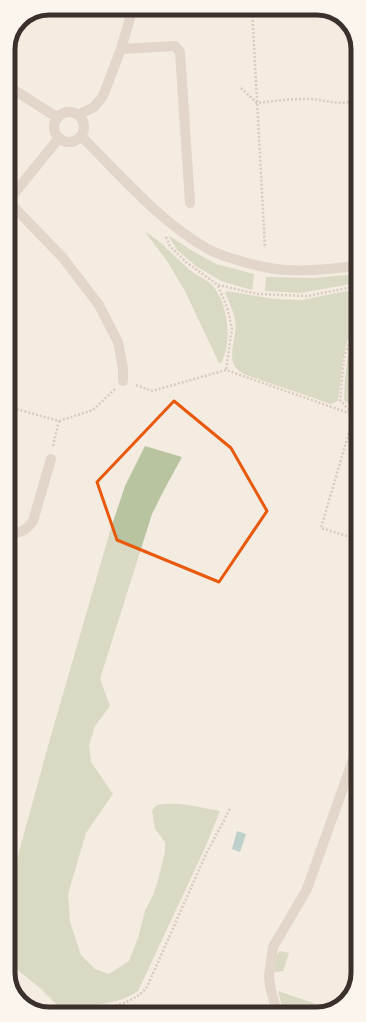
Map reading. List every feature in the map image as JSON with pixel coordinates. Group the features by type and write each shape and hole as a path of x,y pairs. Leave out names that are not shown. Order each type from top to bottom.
{"street":[{"path":"78,115 94,107 103,96 121,49 132,15"},
{"path":"121,49 174,46 180,52 190,203"},
{"path":"15,90 58,118"},
{"path":"67,113 78,115 84,126 81,136 75,141 63,141 56,133 55,128 58,118 67,113"},
{"path":"81,136 162,216 210,250 263,267 286,270 311,271 351,267"},
{"path":"15,192 59,138"},
{"path":"15,208 64,258 99,305 118,342 123,368 123,381"},
{"path":"15,533 22,531 33,521 51,459"},
{"path":"275,1007 269,976 273,947 307,889 351,766"}],"path":[{"path":"252,15 265,248"},
{"path":"241,88 257,103 304,99 315,99 331,103 351,102"},
{"path":"218,285 227,307 232,328 226,370"},
{"path":"351,339 344,358 340,400 351,412"},
{"path":"15,409 59,421 93,410 123,381 152,391 226,370 351,415"},
{"path":"51,459 59,421"},
{"path":"351,429 321,528 351,537"},
{"path":"112,1007 117,1006 141,994 147,988 206,854 231,807"}],"highlighted area":[{"path":"174,401 231,448 267,511 219,582 117,540 97,482"}],"green space":[{"path":"145,232 160,242 190,270 210,283 217,293 225,312 228,334 225,354 221,363 219,363 185,291 167,261"},
{"path":"168,235 216,264 254,274 252,290 221,281 196,266 177,250"},
{"path":"351,275 351,284 300,293 265,291 266,277 312,278"},
{"path":"351,290 351,331 343,359 338,401 331,404 246,375 238,370 232,358 236,327 231,306 225,293 227,291 274,299 301,300"},
{"path":"351,347 351,406 344,400 348,355"},
{"path":"145,446 182,457 152,514 100,679 110,706 95,726 89,745 91,762 113,794 86,833 68,894 70,922 81,955 95,969 109,974 129,961 138,938 145,911 158,880 165,852 165,842 155,829 152,810 157,805 173,804 189,805 220,811 204,850 138,991 116,1001 93,1005 92,1007 58,1007 40,988 15,968 15,866 111,528 125,486"},
{"path":"280,951 289,953 283,971 275,972 276,956"},
{"path":"278,991 323,1006 283,1007"}],"water":[{"path":"237,831 246,834 240,852 232,849"}]}
